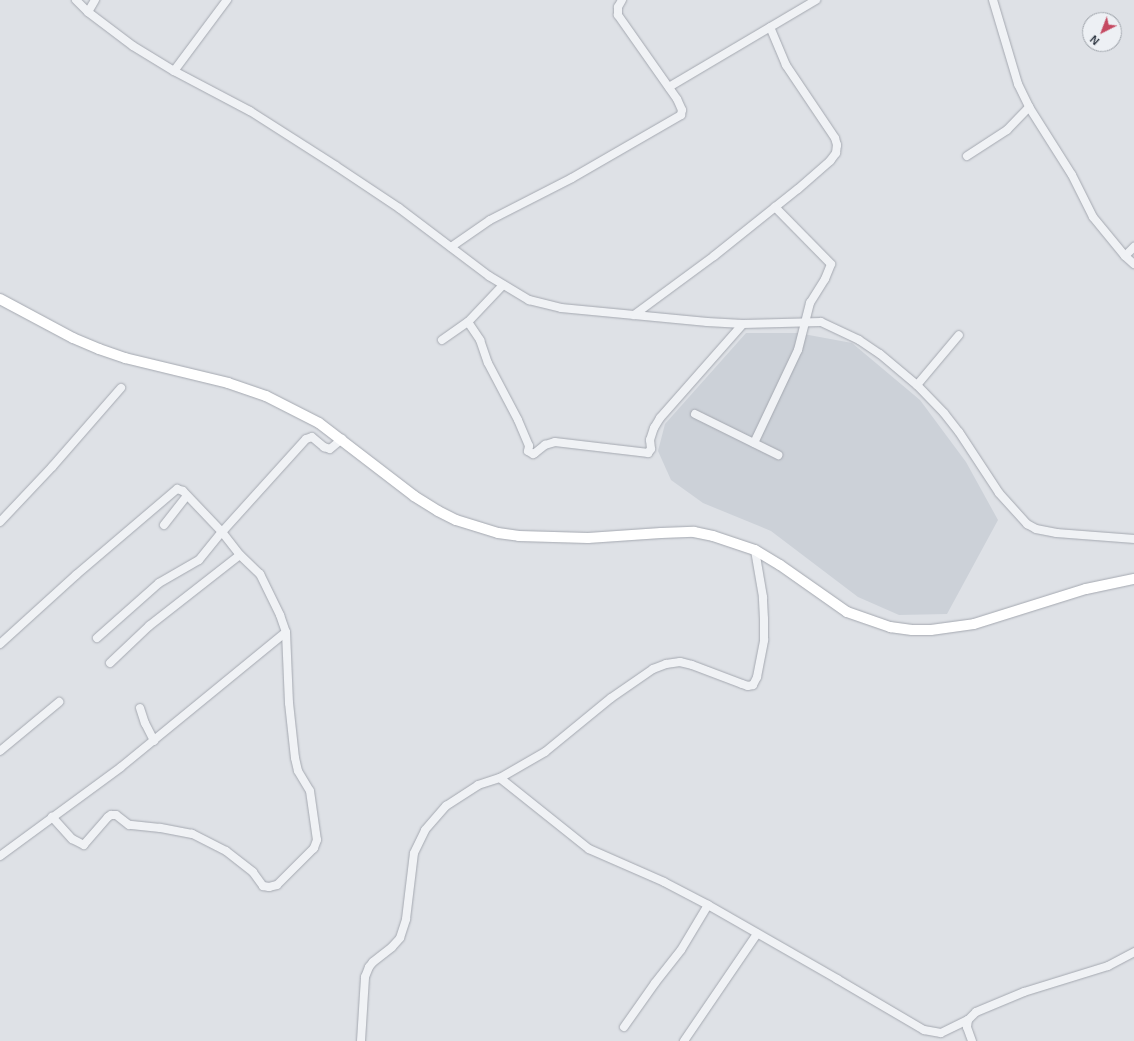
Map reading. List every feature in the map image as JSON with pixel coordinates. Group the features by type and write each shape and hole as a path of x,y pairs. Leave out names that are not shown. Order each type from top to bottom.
{"main road":[{"path":"0,299 73,338 99,349 125,358 228,383 266,396 320,423 414,496 456,520 476,527 519,536 588,538 694,532 713,536 755,550 780,565 847,612 890,627 912,630 932,630 974,624 1086,589 1134,579"}],"street":[{"path":"76,0 88,12 133,46 174,71 250,111 399,208 503,285 529,300 546,305 634,315 743,324 806,321 821,322 858,340 880,354 917,385 944,413 959,432 998,493 1027,524 1036,529 1057,533 1134,539"},
{"path":"88,12 95,0"},
{"path":"174,71 227,0"},
{"path":"451,247 490,220 572,178 643,135 679,117 682,110 669,87 618,15 618,7 622,0"},
{"path":"669,87 816,0"},
{"path":"993,0 1018,84 1029,107 1072,175 1093,217 1125,256 1134,264"},
{"path":"634,315 714,256 821,170 838,150 835,138 786,65 770,27"},
{"path":"967,156 1007,130 1029,107"},
{"path":"754,443 798,350 810,303 826,279 831,264 775,207"},
{"path":"1125,256 1134,248"},
{"path":"442,340 468,322 503,285"},
{"path":"468,322 480,340 488,363 518,420 529,446 528,451 533,454 545,445 555,442 648,453 651,450 650,440 660,418 743,324"},
{"path":"917,385 959,335"},
{"path":"0,522 52,467 121,388"},
{"path":"695,414 778,454"},
{"path":"96,638 159,583 199,560 222,532 306,439 312,437 324,447 330,449 342,439"},
{"path":"0,644 174,490 180,489 222,532 240,555 264,580 286,632 289,702 295,758 298,771 310,791 317,840 314,848 277,885 269,887 263,886 254,872 226,851 192,834 160,828 129,825 116,815 111,815 84,845 72,839 52,817"},
{"path":"164,525 187,496"},
{"path":"360,1041 365,977 373,962 392,947 400,938 406,919 414,853 425,830 446,806 478,785 500,778 545,752 611,698 653,669 666,664 680,662 742,684 753,685 757,677 764,640 763,597 755,550"},
{"path":"110,663 149,626 240,555"},
{"path":"0,856 154,741 286,632"},
{"path":"0,751 59,702"},
{"path":"140,708 145,723 154,741"},
{"path":"500,778 589,849 664,882 708,905 924,1030 941,1033 968,1020 976,1012 988,1006 1024,992 1108,966 1134,952"},
{"path":"624,1027 655,983 681,950 708,905"},
{"path":"684,1041 757,934"},
{"path":"968,1020 967,1027 972,1041"}],"shaded area":[{"path":"746,333 798,333 852,343 920,400 966,462 998,520 947,614 899,615 858,597 771,531 703,503 671,480 658,451 665,424"}]}
